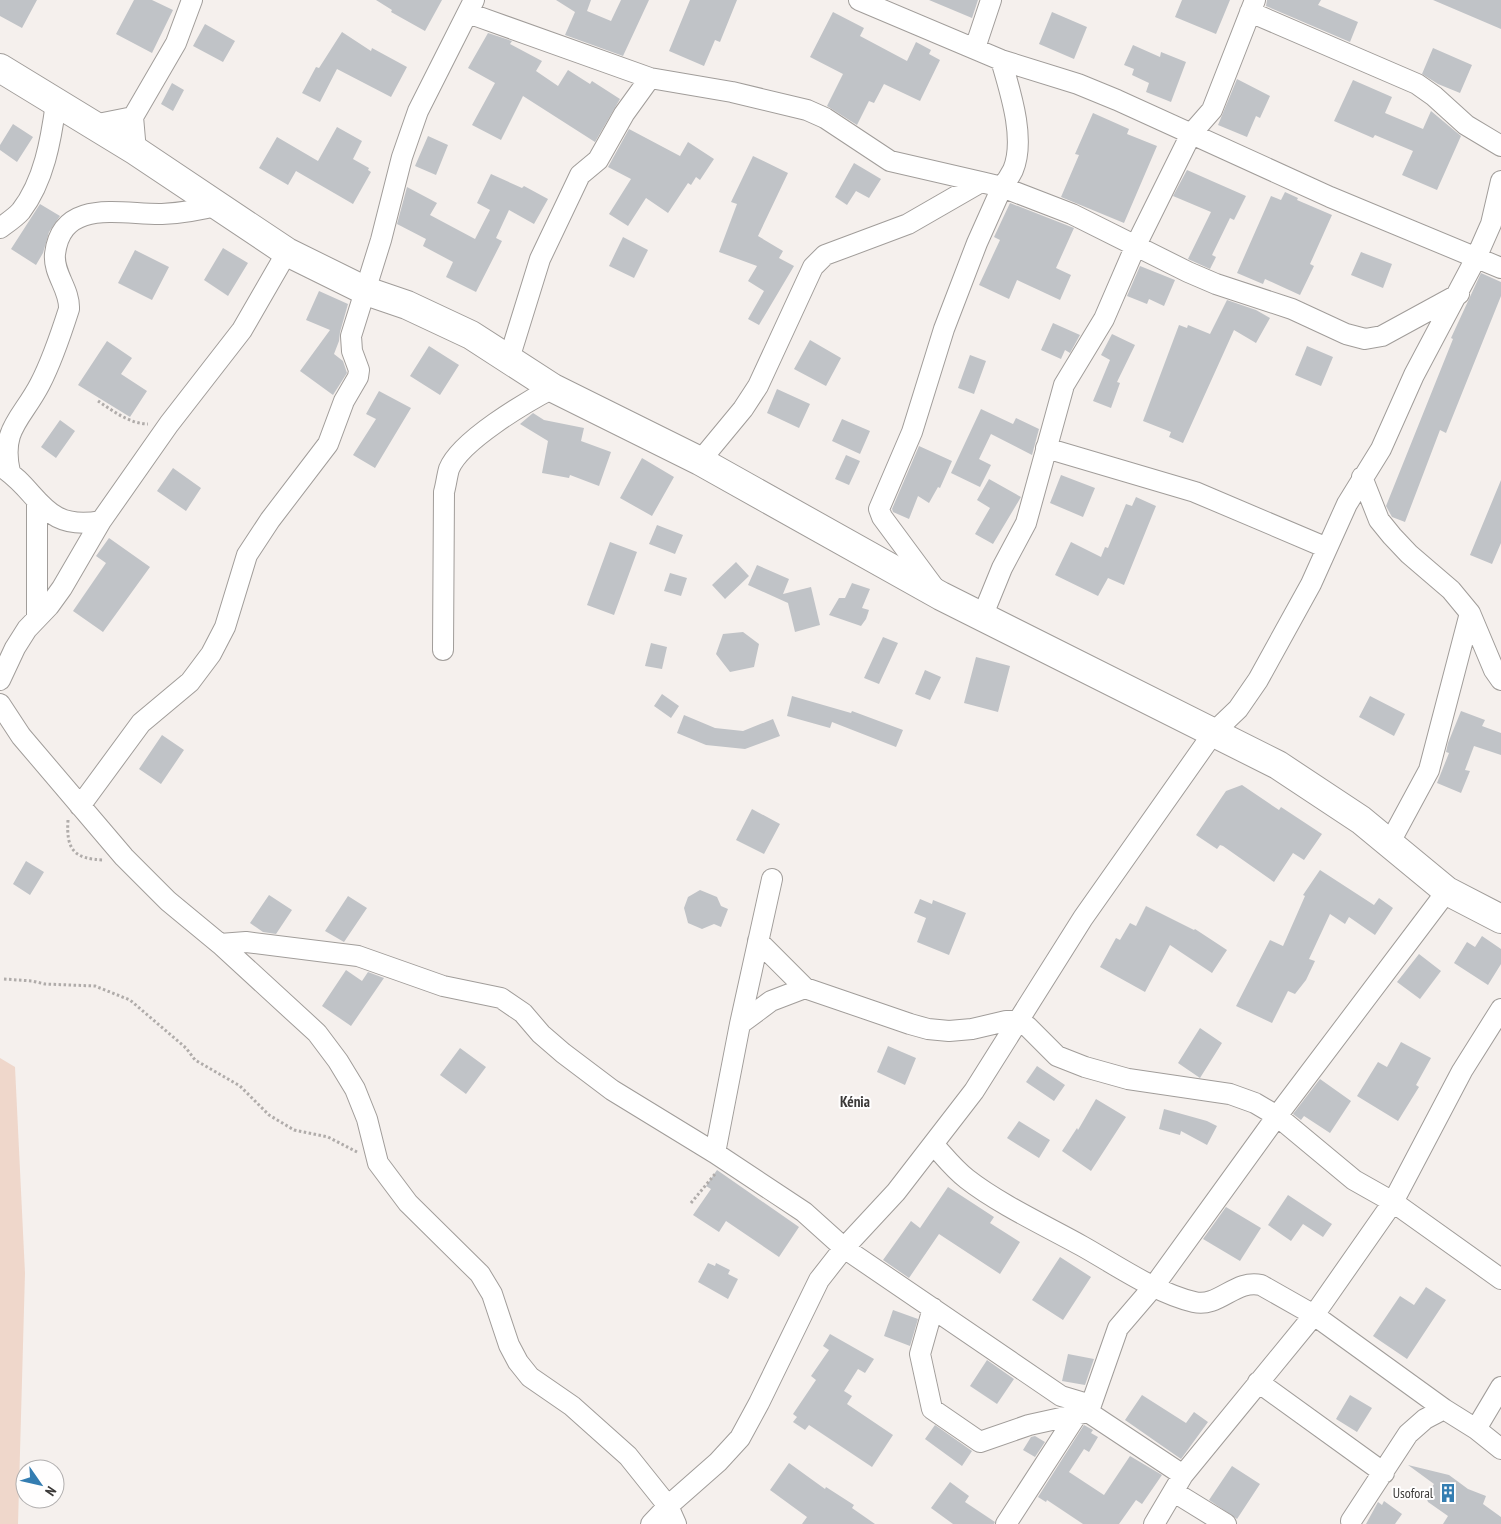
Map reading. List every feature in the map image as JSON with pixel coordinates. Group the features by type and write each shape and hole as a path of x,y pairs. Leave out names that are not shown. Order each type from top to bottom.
{"street":[{"path":"136,151 133,117 176,43 192,0"},
{"path":"859,0 1001,60 1078,84 1330,197 1501,268"},
{"path":"975,48 991,0"},
{"path":"80,806 142,723 190,682 211,654 225,627 247,555 270,520 328,444 344,401 358,378 359,370 352,351 351,336 366,291 402,157 418,111 471,6 650,78 732,92 806,110 826,118 890,161 1002,187 1072,214 1216,284 1292,309 1346,334 1365,339 1382,336 1459,294"},
{"path":"982,617 1002,568 1026,524 1064,385 1104,318 1136,245 1191,134 1212,110 1252,6 1417,84 1434,96 1466,125 1501,146"},
{"path":"940,596 878,509 912,432 944,329 977,243 1002,187 1013,170 1018,149 1016,118 1001,60"},
{"path":"0,68 136,151 287,252 366,291 407,305 471,335 553,388 700,461 940,596 1278,765 1361,820 1447,891 1501,919"},
{"path":"509,358 540,259 580,175 598,160 624,114 650,78"},
{"path":"0,228 20,212 35,185 51,135 56,103"},
{"path":"93,125 133,117"},
{"path":"651,1524 675,1519 718,1462 740,1438 819,1280 844,1248 896,1192 974,1091 1016,1021 1083,918 1214,732 1238,709 1258,680 1328,548 1347,504 1381,449 1414,375 1459,294 1491,224 1501,181"},
{"path":"700,461 743,409 758,386 813,267 826,255 908,224 980,182"},
{"path":"101,521 82,525 64,521 37,503 5,469 6,445 20,414 40,385 70,309 70,297 55,268 58,239 67,225 79,216 95,213 184,213 219,205"},
{"path":"0,680 15,648 37,617 49,606 62,588 101,521 169,424 242,330 287,252"},
{"path":"443,650 444,492 450,468 461,452 498,421 553,388"},
{"path":"1046,448 1195,492 1328,548"},
{"path":"1362,477 1379,520 1409,554 1452,590 1470,612 1494,670 1501,680"},
{"path":"37,503 37,617"},
{"path":"1389,844 1430,770 1470,612"},
{"path":"0,704 21,736 80,806 168,902 220,944 317,1033 338,1061 355,1089 368,1119 378,1163 408,1203 480,1274 492,1294 509,1345 518,1362 530,1377 572,1406 628,1456 675,1519"},
{"path":"721,1156 740,1024 772,878"},
{"path":"220,944 246,942 358,956 443,986 500,998 523,1013 541,1034 612,1090 721,1156 804,1212 844,1248 1061,1396 1091,1405 1118,1328 1154,1286 1277,1116 1447,891"},
{"path":"758,941 805,988 928,1029 972,1029 1006,1021 1016,1021 1028,1028 1058,1056 1085,1067 1128,1079 1230,1094 1255,1103 1277,1116 1354,1180 1393,1202 1501,1279"},
{"path":"740,1024 771,1001 805,988"},
{"path":"1154,1524 1178,1484 1258,1382 1314,1315 1393,1202 1462,1071 1501,1009"},
{"path":"933,1144 968,1180 1026,1215 1154,1286 1195,1302 1217,1299 1240,1285 1252,1283 1261,1285 1314,1315 1444,1409 1476,1429 1501,1449"},
{"path":"933,1308 920,1354 932,1409 980,1442 1029,1425 1088,1412 1226,1524"},
{"path":"1258,1382 1384,1473"},
{"path":"1476,1429 1501,1387"},
{"path":"1352,1523 1408,1434 1425,1419 1444,1409"},
{"path":"1006,1524 1076,1416"}],"path":[{"path":"98,401 117,413 141,424 169,424"},
{"path":"80,806 68,820 67,840 78,856 87,859 112,860 124,856"},
{"path":"4,979 45,984 95,986 130,1000 186,1048 195,1060 240,1086 269,1114 294,1130 328,1137 378,1163"},
{"path":"691,1203 721,1156"}],"shaded area":[{"path":"0,1058 15,1067 25,1273 20,1459 15,1459 15,1509 18,1509 18,1524 0,1524"}],"building":[{"path":"0,0 37,0 22,28 0,16"},
{"path":"134,0 152,0 173,10 152,53 116,34"},
{"path":"376,0 442,0 425,31 391,12 392,10"},
{"path":"556,0 591,0 587,11 611,21 621,0 649,0 623,56 565,35 575,12"},
{"path":"690,0 737,0 720,42 715,40 704,66 669,51"},
{"path":"929,0 978,0 972,18"},
{"path":"1182,0 1230,0 1216,34 1175,17"},
{"path":"1267,0 1321,0 1318,5 1358,22 1350,42 1266,6"},
{"path":"1433,0 1501,0 1501,29"},
{"path":"833,12 864,28 860,36 907,61 916,42 931,50 929,54 940,60 920,101 884,84 874,103 869,101 857,125 827,106 843,74 810,57"},
{"path":"1052,12 1087,27 1074,59 1039,44"},
{"path":"205,24 235,41 223,62 193,46"},
{"path":"342,32 371,51 372,48 407,67 391,97 337,69 320,102 302,93 316,67 319,68"},
{"path":"488,33 512,41 510,44 542,61 536,71 558,86 568,70 590,84 592,81 620,99 595,142 523,96 501,140 472,125 495,83 468,68"},
{"path":"1133,45 1160,57 1161,52 1186,62 1171,102 1146,92 1149,83 1132,75 1134,69 1124,65"},
{"path":"1433,48 1472,65 1460,93 1438,84 1422,74"},
{"path":"1237,79 1270,96 1260,118 1256,116 1247,137 1218,125"},
{"path":"1353,80 1392,97 1385,113 1423,129 1431,111 1461,136 1437,190 1402,175 1413,151 1375,135 1373,138 1334,121"},
{"path":"172,83 184,90 173,111 161,104"},
{"path":"1093,113 1129,129 1127,134 1157,146 1124,223 1061,197 1079,155 1075,154"},
{"path":"13,124 33,137 17,162 0,150 0,145"},
{"path":"337,127 362,141 353,159 369,168 368,170 371,172 353,204 296,171 288,185 259,168 277,137 318,161"},
{"path":"629,129 680,156 688,142 714,159 700,180 696,177 691,185 688,183 668,213 646,198 628,226 609,214 631,179 608,167"},
{"path":"428,136 448,145 436,175 415,166"},
{"path":"753,156 788,173 758,236 783,251 779,258 794,266 759,325 748,319 764,291 748,281 757,266 719,252 737,204 731,202"},
{"path":"854,163 881,179 869,198 856,191 847,205 835,197"},
{"path":"1187,170 1246,196 1234,220 1230,218 1212,255 1216,257 1210,269 1188,259 1211,212 1173,196"},
{"path":"491,174 522,188 524,186 548,199 534,224 509,210 496,238 502,241 476,292 446,277 453,262 423,246 426,239 397,224 407,187 437,203 430,215 475,239 490,210 477,203"},
{"path":"1285,192 1298,198 1297,200 1332,215 1310,264 1314,266 1300,295 1265,279 1263,284 1237,273 1271,196 1281,200"},
{"path":"1010,203 1074,228 1056,268 1071,275 1060,300 1017,280 1009,299 979,285 1000,240 994,237"},
{"path":"40,204 60,216 49,232 43,253 36,265 11,249"},
{"path":"623,237 648,250 634,278 609,266"},
{"path":"223,248 248,263 228,296 204,280"},
{"path":"135,250 169,267 152,300 118,283"},
{"path":"1361,252 1392,264 1383,288 1351,275"},
{"path":"1140,266 1175,280 1164,306 1149,299 1147,304 1127,296"},
{"path":"1481,273 1501,282 1501,296 1446,433 1440,430 1405,522 1392,517 1386,506 1453,339 1451,338"},
{"path":"319,291 348,304 334,354 343,361 347,373 333,395 300,371 330,330 306,320"},
{"path":"1227,300 1256,310 1270,318 1256,343 1234,330 1183,443 1169,437 1171,432 1143,421 1179,325 1187,328 1188,325 1210,334"},
{"path":"1053,323 1080,335 1070,353 1065,350 1061,359 1041,350"},
{"path":"1112,334 1135,345 1117,382 1120,383 1111,408 1093,401 1110,360 1101,355"},
{"path":"810,340 841,358 826,386 794,369"},
{"path":"107,341 132,358 121,374 147,391 130,417 78,385"},
{"path":"429,346 459,365 440,395 410,376"},
{"path":"1307,346 1333,357 1321,386 1295,375"},
{"path":"970,355 986,361 974,394 958,388"},
{"path":"777,389 810,404 799,428 767,413"},
{"path":"379,391 411,408 375,468 353,455 376,419 366,414"},
{"path":"981,409 1013,424 1016,418 1039,429 1032,455 991,434 979,459 991,465 980,487 951,473"},
{"path":"533,413 544,420 584,428 581,441 611,452 599,486 570,475 569,478 542,473 548,441 520,424"},
{"path":"842,419 870,431 860,454 832,441"},
{"path":"60,420 75,431 56,458 41,447"},
{"path":"919,446 952,461 940,488 938,487 929,503 918,496 909,519 893,512 892,509"},
{"path":"846,455 860,461 849,485 835,479"},
{"path":"642,458 674,477 652,516 620,498"},
{"path":"173,468 201,488 186,511 157,491"},
{"path":"1061,475 1095,488 1083,517 1050,503"},
{"path":"989,479 1021,497 993,544 975,534 990,508 977,500"},
{"path":"1501,480 1501,543 1492,564 1470,555"},
{"path":"1136,497 1156,506 1124,585 1108,578 1098,596 1055,575 1071,542 1101,557 1105,547 1108,548 1126,504 1132,506"},
{"path":"657,525 683,535 675,554 649,544"},
{"path":"109,538 150,567 103,632 73,611 106,563 96,556"},
{"path":"610,542 637,552 614,615 587,605"},
{"path":"736,562 749,576 725,599 712,585"},
{"path":"757,565 789,579 783,594 811,587 820,625 795,632 788,603 748,585"},
{"path":"670,573 687,578 681,596 664,591"},
{"path":"852,583 870,589 862,608 869,610 861,626 829,615 839,598 845,598"},
{"path":"743,632 759,644 754,667 730,672 716,654 723,634"},
{"path":"883,637 898,643 879,684 864,678"},
{"path":"651,643 667,647 662,669 645,666"},
{"path":"976,657 1010,666 998,712 964,703"},
{"path":"925,670 941,677 930,700 915,694"},
{"path":"662,694 679,706 671,718 654,706"},
{"path":"792,696 851,713 852,711 903,730 896,747 832,722 830,728 787,716"},
{"path":"1370,696 1405,714 1394,736 1359,717"},
{"path":"1461,711 1485,720 1482,726 1501,733 1501,755 1474,746 1465,770 1470,771 1461,793 1437,783 1449,753 1446,752 1448,743"},
{"path":"684,715 715,728 743,731 773,719 780,736 745,749 706,745 677,733"},
{"path":"162,735 184,750 161,784 139,769"},
{"path":"1242,785 1279,810 1281,807 1322,834 1304,860 1293,853 1274,882 1223,846 1220,845 1217,849 1196,835 1226,791"},
{"path":"752,809 780,824 764,854 736,840"},
{"path":"26,861 44,872 30,895 13,884"},
{"path":"1320,870 1374,905 1379,898 1393,908 1375,935 1349,917 1345,924 1330,914 1309,959 1315,961 1306,980 1295,994 1288,991 1272,1023 1236,1006 1270,940 1283,946 1305,896 1303,895"},
{"path":"700,890 717,897 721,906 728,909 721,927 714,924 702,929 688,923 684,908 688,897"},
{"path":"269,895 292,910 276,934 263,932 250,923"},
{"path":"348,896 367,908 344,942 325,931"},
{"path":"920,899 932,904 933,900 966,913 949,955 917,942 926,918 914,913"},
{"path":"1146,906 1195,929 1227,950 1212,973 1170,945 1145,992 1100,967 1116,938 1120,940 1130,923 1136,926"},
{"path":"1482,936 1501,949 1501,964 1488,985 1454,963 1467,942 1475,947"},
{"path":"1419,954 1441,971 1420,999 1397,982"},
{"path":"346,970 362,981 368,972 384,978 351,1026 322,1006"},
{"path":"1200,1028 1222,1043 1200,1078 1178,1063"},
{"path":"1401,1042 1431,1058 1416,1085 1419,1087 1398,1121 1357,1096 1378,1062 1387,1067"},
{"path":"888,1046 916,1058 905,1085 877,1072"},
{"path":"460,1048 486,1067 466,1094 440,1075"},
{"path":"1037,1066 1065,1085 1054,1101 1026,1082"},
{"path":"1320,1079 1351,1101 1330,1133 1304,1116 1301,1120 1293,1114"},
{"path":"1096,1099 1126,1117 1091,1171 1062,1151 1077,1128 1078,1130"},
{"path":"1164,1109 1207,1121 1217,1126 1207,1145 1181,1131 1180,1135 1159,1129"},
{"path":"1019,1121 1050,1140 1039,1158 1007,1138"},
{"path":"717,1170 799,1227 779,1257 726,1221 719,1232 693,1215 711,1189 706,1186"},
{"path":"948,1187 994,1217 990,1223 1020,1242 1000,1274 939,1234 909,1278 883,1260 911,1221 920,1228"},
{"path":"1288,1195 1332,1224 1323,1237 1303,1224 1291,1241 1268,1225"},
{"path":"1226,1207 1261,1228 1240,1261 1203,1239"},
{"path":"1060,1257 1091,1277 1063,1320 1032,1300"},
{"path":"708,1263 715,1266 716,1263 730,1270 728,1274 738,1279 728,1299 698,1282"},
{"path":"1426,1287 1446,1300 1407,1359 1373,1336 1400,1296 1414,1305"},
{"path":"893,1310 918,1319 910,1346 884,1336"},
{"path":"830,1334 874,1359 865,1373 858,1369 844,1391 852,1396 847,1404 893,1435 872,1467 809,1425 805,1430 793,1422 797,1417 793,1414 816,1380 811,1376 829,1350 823,1346"},
{"path":"1068,1354 1094,1359 1085,1385 1062,1381"},
{"path":"987,1360 1014,1379 997,1404 970,1386"},
{"path":"1142,1395 1186,1423 1194,1412 1208,1422 1181,1459 1125,1420"},
{"path":"1350,1395 1372,1408 1357,1432 1336,1419"},
{"path":"935,1425 972,1451 962,1466 925,1439"},
{"path":"1084,1425 1093,1430 1091,1433 1098,1437 1089,1452 1084,1449 1069,1472 1104,1495 1130,1456 1162,1475 1142,1504 1136,1500 1119,1524 1083,1524 1047,1500 1046,1502 1038,1497"},
{"path":"1035,1436 1045,1442 1035,1457 1023,1450 1031,1437"},
{"path":"789,1463 825,1489 826,1487 854,1505 852,1508 875,1524 802,1524 807,1517 770,1490"},
{"path":"1408,1465 1449,1475 1468,1489 1486,1496 1483,1504 1501,1517 1501,1524 1443,1524 1448,1516 1428,1502 1426,1497 1434,1484"},
{"path":"1232,1466 1260,1484 1237,1519 1209,1500"},
{"path":"950,1482 969,1496 965,1502 995,1522 994,1524 953,1524 931,1508"},
{"path":"1384,1501 1402,1514 1395,1524 1366,1524 1378,1502 1382,1505"}],"place":[{"name":"Usoforal","path":"1448,1493"}],"district":[{"name":"Kénia","path":"855,1101"}]}
